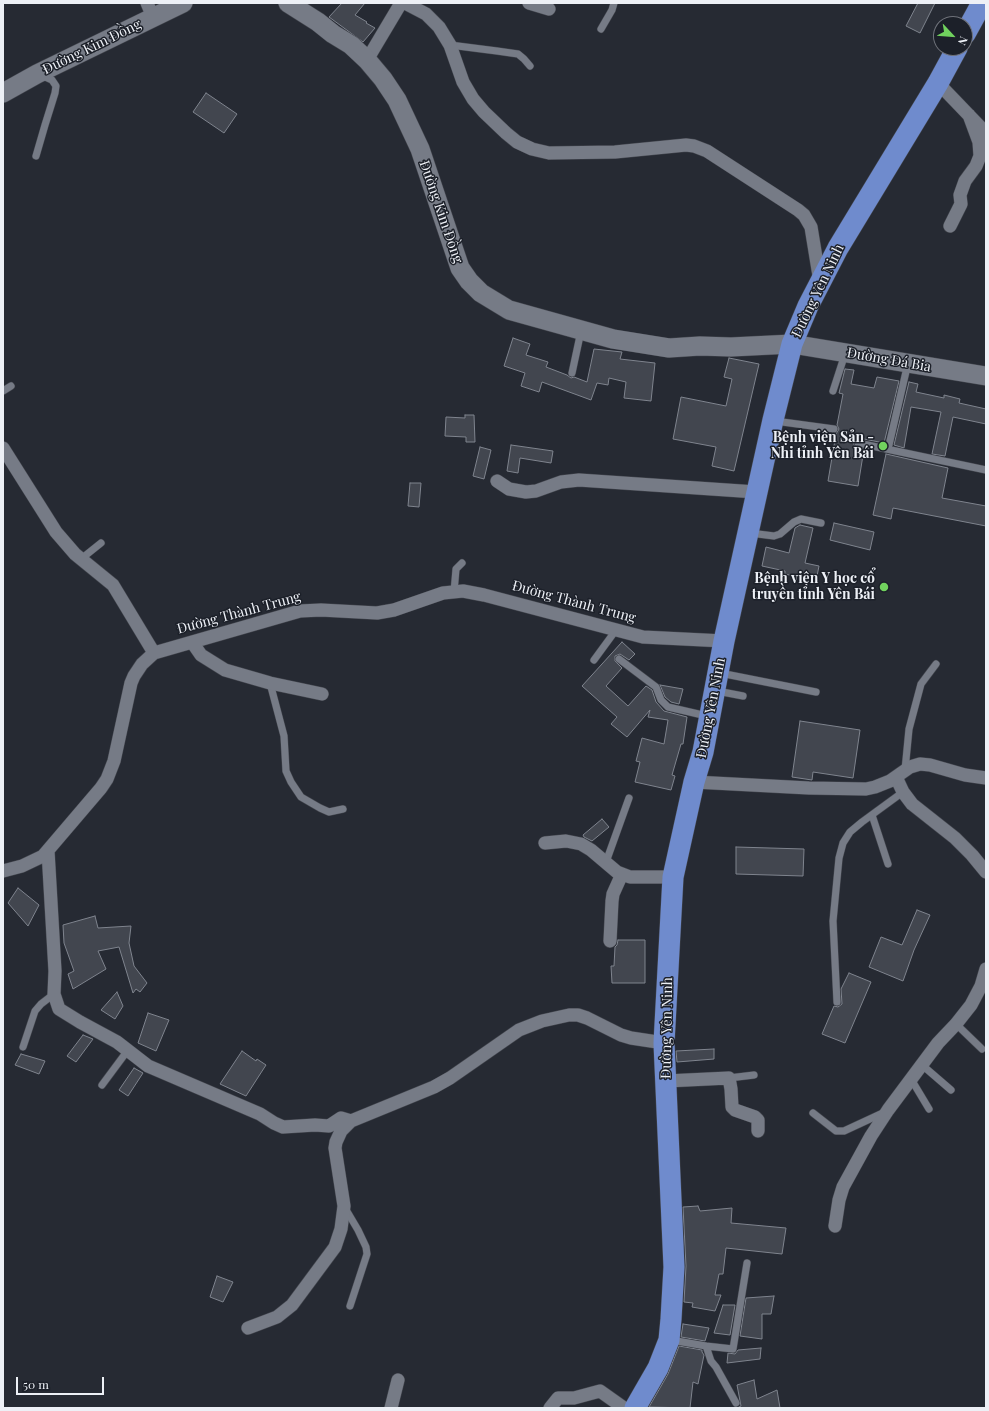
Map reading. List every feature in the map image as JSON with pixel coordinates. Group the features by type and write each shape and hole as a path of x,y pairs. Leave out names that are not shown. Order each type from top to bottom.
{"main road":[{"path":"973,19 982,3"},
{"name":"Đường Yên Ninh","path":"635,1408 658,1368 669,1340 674,1267 664,1043 673,877 694,782 703,752 724,641 756,492 792,344 808,306 838,248 938,83 953,56"}],"street":[{"name":"Đường Kim Đồng","path":"3,93 150,10 183,3"},
{"name":"Đường Kim Đồng","path":"288,3 318,22 333,34 352,45 383,79 397,100 420,149 460,268 469,282 481,293 509,310 614,339 669,348 792,344"},
{"path":"367,60 401,3"},
{"path":"405,3 426,14 439,27 450,45 463,82 472,100 506,134 524,146 540,152 549,153 615,152 686,145 701,148 713,154 804,215 812,227 820,282"},
{"path":"529,3 549,9"},
{"path":"938,83 986,133"},
{"path":"950,226 961,204 960,195 965,181 976,166 980,156 981,148 969,115"},
{"name":"Đường Đá Bia","path":"792,344 986,376"},
{"path":"3,448 56,532 68,547 112,585 154,653"},
{"path":"496,481 509,488 526,492 536,491 561,482 579,480 756,492"},
{"name":"Đường Thành Trung","path":"3,871 22,866 43,856 96,795 107,779 114,761 131,683 142,664 154,653 300,611 316,610 377,613 394,610 443,593 454,592 473,592 632,635 654,638 724,641"},
{"path":"192,642 201,655 225,670 270,683 322,694"},
{"path":"694,782 856,789 875,787 915,765 925,764 965,775 986,778"},
{"path":"901,774 903,792 912,804 955,838 986,872"},
{"path":"545,842 566,841 576,842 586,846 622,874 630,877 673,877"},
{"path":"48,851 55,971 54,994 59,1009 105,1035 128,1050 148,1066 260,1114 283,1127 315,1125 329,1126 341,1118 351,1120"},
{"path":"610,941 613,894 622,874"},
{"path":"835,1226 842,1187 888,1110 938,1043 971,1005 981,986 986,969"},
{"path":"248,1328 277,1317 292,1305 335,1246 341,1229 344,1206 335,1148 338,1136 345,1125 351,1120 434,1087 450,1078 519,1030 542,1021 569,1015 578,1015 626,1037 664,1043"},
{"path":"666,1081 729,1078 732,1107 735,1110 755,1117 758,1120 758,1131"},
{"path":"391,1408 398,1380"},
{"path":"550,1408 558,1398 574,1398 600,1391 624,1408"}],"lane":[{"path":"601,29 612,10 614,3"},
{"path":"450,45 497,50 518,54 530,66"},
{"path":"36,156 56,86 52,80 37,74"},
{"path":"572,373 581,331"},
{"path":"833,391 846,352"},
{"path":"889,445 908,363"},
{"path":"3,391 11,386"},
{"path":"773,420 834,429"},
{"path":"858,443 986,470"},
{"path":"748,532 774,536 780,534 794,522 801,519 821,523"},
{"path":"81,559 101,543"},
{"path":"454,592 456,569 462,563"},
{"path":"594,660 616,630"},
{"path":"619,659 656,687 661,700 668,707 710,716"},
{"path":"901,774 909,730 921,684 936,664"},
{"path":"716,681 816,692"},
{"path":"716,681 744,696"},
{"path":"270,683 284,736 286,771 291,782 302,797 320,808 329,812 343,809"},
{"path":"837,1002 833,922 843,843 850,832 903,792"},
{"path":"606,862 629,798"},
{"path":"872,815 888,864"},
{"path":"23,1047 35,1012 40,1004 54,994"},
{"path":"956,1024 982,1049"},
{"path":"102,1085 128,1050"},
{"path":"922,1065 951,1090"},
{"path":"729,1078 754,1075"},
{"path":"911,1078 929,1109"},
{"path":"813,1113 836,1131 844,1131 888,1110"},
{"path":"344,1206 358,1230 366,1247 367,1254 350,1306"},
{"path":"669,1340 734,1349 747,1263"},
{"path":"706,1346 711,1361 716,1367 736,1403"}],"building":[{"path":"342,3 365,3 355,15 375,28 363,42 329,17"},
{"path":"918,3 935,3 920,33 906,26"},
{"path":"206,93 237,114 224,133 193,112"},
{"path":"513,338 530,344 526,355 548,362 546,367 571,378 574,377 587,382 594,349 622,352 620,359 655,363 651,401 624,398 626,382 609,378 608,385 597,383 591,400 542,382 539,392 521,386 525,373 504,366"},
{"path":"729,358 759,364 734,471 712,466 716,447 673,439 681,397 726,406 732,379 724,377"},
{"path":"845,369 854,370 851,384 874,388 877,377 899,381 884,443 859,438 856,438 853,442 855,447 864,449 858,486 828,481 836,434 839,429 837,425 843,394 839,393"},
{"path":"909,382 918,384 916,392 944,398 944,395 960,399 959,403 986,409 986,424 953,417 945,456 932,454 941,412 911,407 904,448 894,445"},
{"path":"465,415 474,415 475,442 466,442 466,437 445,436 446,417 465,418"},
{"path":"511,445 553,451 551,463 520,458 518,473 507,471"},
{"path":"480,447 491,450 484,479 473,476"},
{"path":"886,454 948,468 942,498 986,506 986,526 893,508 891,519 873,515"},
{"path":"410,483 421,483 419,507 408,506"},
{"path":"834,523 874,532 870,550 830,540"},
{"path":"800,525 813,528 805,563 819,566 816,581 785,574 785,571 762,566 766,547 789,553 795,528"},
{"path":"622,642 635,654 629,660 620,654 615,656 615,661 622,668 606,686 628,706 646,686 652,690 656,702 664,711 687,717 683,744 681,744 672,775 675,776 671,790 635,782 640,762 636,761 642,738 664,744 668,720 648,717 650,710 627,737 611,724 617,717 582,686"},
{"path":"660,685 683,689 679,704 671,702 665,697"},
{"path":"800,721 860,730 853,778 813,772 812,780 792,777"},
{"path":"602,819 609,827 592,841 584,837 583,835"},
{"path":"736,847 804,849 803,876 736,874"},
{"path":"18,888 39,905 28,926 8,903"},
{"path":"917,910 930,915 914,950 903,981 869,967 881,937 902,945"},
{"path":"95,916 98,928 131,926 129,943 134,966 147,983 140,992 136,989 133,993 119,947 98,951 106,969 73,989 68,974 74,971 64,943 63,925"},
{"path":"618,940 645,940 645,983 612,983 611,966 614,966 615,947"},
{"path":"849,973 871,982 845,1043 822,1034 834,1006 838,1007 842,1004 841,989"},
{"path":"117,992 123,1006 115,1019 101,1010"},
{"path":"148,1013 169,1020 156,1051 138,1043"},
{"path":"83,1035 93,1039 76,1062 67,1056"},
{"path":"714,1049 714,1059 677,1062 676,1051"},
{"path":"242,1051 256,1061 257,1059 266,1065 246,1096 220,1084"},
{"path":"21,1054 45,1061 39,1074 15,1065"},
{"path":"134,1068 143,1073 128,1096 119,1090"},
{"path":"698,1206 700,1211 732,1208 731,1223 786,1228 782,1254 726,1248 723,1274 719,1274 715,1295 721,1295 715,1311 692,1307 693,1303 684,1302 686,1266 683,1207"},
{"path":"217,1276 233,1282 223,1302 210,1297"},
{"path":"774,1296 771,1314 762,1314 762,1339 740,1336 746,1298"},
{"path":"723,1305 735,1305 730,1335 714,1333"},
{"path":"683,1324 709,1328 705,1341 681,1337"},
{"path":"679,1346 702,1350 704,1355 698,1384 693,1382 690,1408 649,1407 668,1374"},
{"path":"761,1348 760,1359 727,1363 728,1353 735,1354 738,1350"},
{"path":"754,1380 757,1399 777,1390 780,1408 737,1408 741,1406 737,1385"}],"place":[{"name":"Bệnh viện Sản - Nhi tỉnh Yên Bái","path":"883,446"},
{"name":"Bệnh viện Y học cổ truyền tỉnh Yên Bái","path":"884,587"}]}
